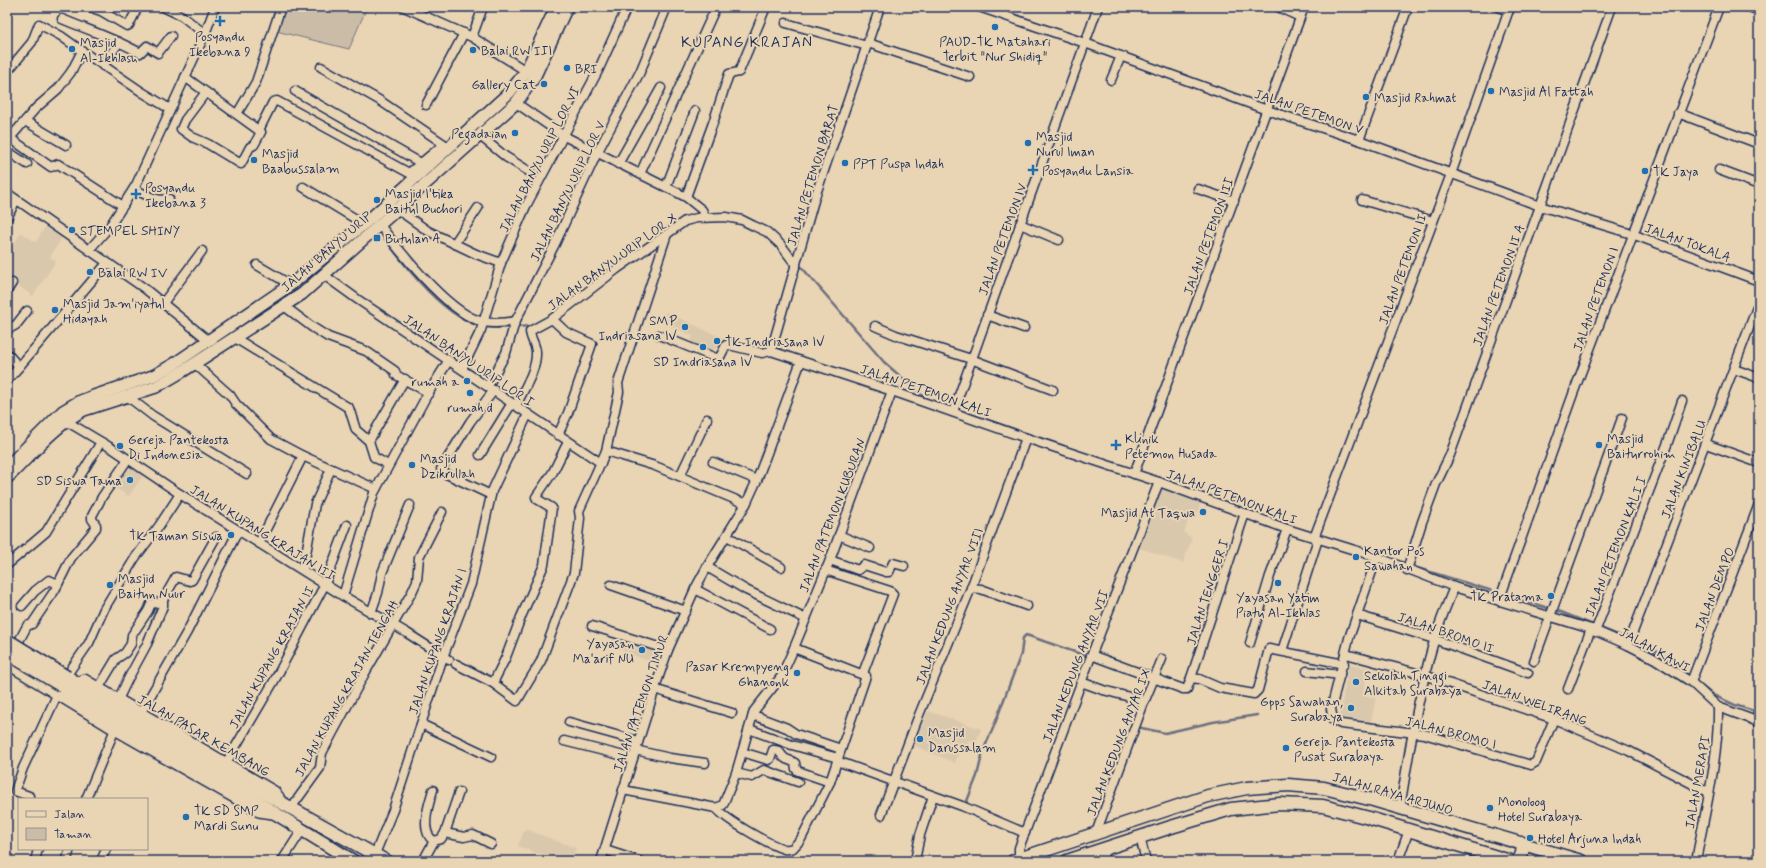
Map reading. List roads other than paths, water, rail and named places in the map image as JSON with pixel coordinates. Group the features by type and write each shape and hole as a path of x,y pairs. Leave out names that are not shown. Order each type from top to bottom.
{"highway":[{"path":"7,640 210,768 274,814 353,861"},
{"path":"7,661 210,768 280,802"},
{"name":"JALAN RAYA ARJUNO","path":"1016,860 1208,796 1247,788 1288,785 1324,788 1400,808 1580,861"},
{"name":"JALAN PASAR KEMBANG","path":"280,802 386,861"},
{"path":"1067,861 1104,848 1231,809 1280,804 1323,806 1409,830 1502,860"},
{"path":"1518,861 1528,845"},
{"path":"1526,861 1529,854 1528,845"}],"main road":[{"name":"JALAN BANYU URIP","path":"7,478 66,421 84,410 156,387 195,364 302,294 324,275 373,223 424,165 510,93 526,71 556,7"},
{"name":"JALAN BANYU URIP","path":"7,468 63,411 89,398 153,376 174,364 291,285 373,223 397,209 516,103 534,78 567,7"},
{"name":"JALAN PASAR KEMBANG","path":"7,634 274,792 280,802"},
{"name":"JALAN PASAR KEMBANG","path":"7,634 11,641 12,647 7,661"},
{"path":"37,681 40,669 50,659"},
{"path":"7,661 115,729 259,811 274,814"}],"street":[{"path":"89,7 101,11 127,26 129,25 138,7"},
{"path":"163,7 182,16 205,34"},
{"path":"89,250 110,226 134,189 205,34 215,7"},
{"path":"237,114 256,82 281,7"},
{"path":"404,7 472,37 526,71"},
{"path":"472,37 483,7"},
{"name":"JALAN BANYU URIP LOR VI","path":"462,369 482,325 502,264 526,206 598,71 627,7"},
{"name":"JALAN BANYU URIP LOR V","path":"491,495 442,472 441,469 491,388 506,352 515,324 555,244 597,153 640,72 667,7"},
{"path":"640,174 716,7"},
{"path":"686,197 729,74 739,72 766,7"},
{"name":"JALAN PETEMON BARAT","path":"770,351 800,253 815,197 880,7"},
{"name":"JALAN PETEMON V","path":"979,7 1085,43 1268,110 1360,140 1540,206 1632,234"},
{"name":"JALAN PETEMON IV","path":"954,409 1098,7"},
{"path":"1278,7 1300,17"},
{"name":"JALAN PETEMON III","path":"1135,471 1268,110 1304,7"},
{"path":"1360,140 1408,7"},
{"path":"1498,7 1509,9"},
{"name":"JALAN PETEMON II A","path":"1409,567 1422,522 1436,484 1450,455 1612,7"},
{"name":"JALAN PETEMON I","path":"1501,596 1528,517 1632,234 1719,7"},
{"path":"1749,7 1759,11"},
{"name":"JALAN PETEMON II","path":"1282,651 1316,536 1451,174 1509,9"},
{"path":"62,19 119,42 140,53 147,46 158,54 170,36"},
{"path":"786,22 868,45 970,77"},
{"path":"7,72 32,42 39,24 61,36 103,66 170,109"},
{"path":"426,105 464,33"},
{"path":"103,66 119,42"},
{"path":"82,51 71,72 58,90 36,108 8,141 51,167 58,164 123,206"},
{"path":"1110,80 1121,56"},
{"path":"206,92 185,120 181,128 183,131 208,144 240,164 250,147 254,145 261,133 259,130 273,102 277,101 409,173 424,165 444,143 379,100 321,67"},
{"path":"185,77 237,114 238,117 259,130"},
{"path":"618,164 661,88"},
{"path":"295,91 424,165"},
{"path":"516,103 564,136 686,197 703,214"},
{"path":"666,187 696,111"},
{"path":"1678,112 1759,144"},
{"path":"25,120 66,145"},
{"path":"480,136 506,157 530,172"},
{"path":"7,151 27,164"},
{"path":"1719,170 1759,185"},
{"path":"303,187 373,223 438,292 461,311 482,325 503,323 515,324"},
{"path":"134,189 154,198 162,200 169,198"},
{"path":"1198,189 1234,201"},
{"path":"7,193 163,303 208,340"},
{"path":"7,218 16,200"},
{"path":"1362,200 1433,221"},
{"path":"454,244 478,208"},
{"path":"397,209 428,231 454,244 502,264"},
{"name":"JALAN BANYU URIP LOR X","path":"514,404 530,375 535,360 536,351 530,331 552,320 617,268 685,221 703,214 726,216 742,220 767,232 781,245 796,264"},
{"path":"1020,224 1059,240"},
{"path":"601,463 606,451 618,392 618,383 667,234"},
{"name":"JALAN TOKALA","path":"1632,234 1759,281"},
{"path":"163,303 202,251"},
{"path":"7,381 107,263"},
{"path":"257,265 291,285"},
{"name":"JALAN BANYU URIP LOR I","path":"324,275 357,299 601,463"},
{"path":"7,291 12,283"},
{"name":"JALAN KINIBALU","path":"1630,640 1759,302"},
{"path":"284,306 328,337 366,351 405,379 429,393"},
{"path":"7,330 16,325 27,311"},
{"path":"987,315 1024,328"},
{"path":"552,320 566,332 592,344 571,406 558,435"},
{"path":"875,326 896,335 971,359 1052,390"},
{"name":"JALAN PETEMON KALI","path":"659,335 716,358 720,357 726,345 762,353 770,351 892,391 954,409 1026,438 1135,471 1160,482 1287,529 1316,536 1377,558 1409,567 1454,587 1501,596 1553,612 1595,629"},
{"path":"235,338 349,408 356,430 369,441 374,457 388,465"},
{"path":"7,353 19,367"},
{"path":"343,596 368,509 376,489 388,465 449,360"},
{"name":"JALAN PATEMON TIMUR","path":"601,861 654,689 668,650 706,567 746,504 757,480 801,361"},
{"path":"195,364 230,395 236,404 271,439 303,456 376,489"},
{"path":"1734,369 1759,378"},
{"path":"369,441 405,379"},
{"name":"JALAN PATEMON KUBURAN","path":"716,808 724,805 726,800 736,773 753,715 760,702 772,690 781,677 794,648 830,560 892,391"},
{"path":"127,396 153,416 247,474"},
{"name":"JALAN PETEMON KALI I","path":"1568,689 1595,629 1682,401"},
{"path":"480,455 514,404"},
{"name":"JALAN KUPANG KRAJAN I","path":"375,854 393,810 421,724 450,660 471,584 491,495 528,414"},
{"path":"1534,661 1622,418"},
{"path":"680,476 707,419"},
{"name":"JALAN KUPANG KRAJAN III","path":"66,421 238,531 371,613 408,633 450,660 493,683 517,701 542,661 574,573 580,518 579,511 601,463"},
{"name":"JALAN KEDUNG ANYAR VIII","path":"881,815 971,588 1026,438"},
{"path":"7,565 46,532 101,442"},
{"path":"493,683 506,658 520,617 544,565 552,508 537,500 536,497 553,472 568,442"},
{"path":"1706,444 1759,464"},
{"path":"606,451 638,460 746,504"},
{"path":"259,543 303,456"},
{"path":"19,641 27,626 32,624 58,584 71,558 96,528 92,516 102,497 128,460"},
{"path":"714,462 757,480"},
{"path":"303,570 315,504 331,469"},
{"name":"JALAN KEDUNG ANYAR VII","path":"1016,860 1019,848 1081,682 1160,482"},
{"path":"69,672 89,643 104,609 135,558 159,526 180,494"},
{"name":"JALAN DEMPO","path":"1692,679 1759,504"},
{"path":"371,613 378,593 382,573 410,505"},
{"name":"JALAN KUPANG KRAJAN TENGAH","path":"291,808 320,768 322,753 412,592 416,581 419,557 442,512"},
{"name":"JALAN TENGGER I","path":"1191,678 1245,513"},
{"name":"JALAN KUPANG KRAJAN II","path":"226,763 277,676 325,584 347,525"},
{"path":"1250,643 1270,576 1287,529"},
{"path":"140,714 187,632 238,531"},
{"path":"839,535 870,548"},
{"path":"727,536 781,567"},
{"path":"118,700 133,667 147,644 163,606 163,600 176,577 190,581 192,580 216,537"},
{"name":"JALAN BROMO I","path":"1377,558 1357,615 1340,675 1331,709 1333,720 1341,724 1412,732 1531,765 1536,762 1554,719"},
{"path":"830,560 858,570 864,565 889,572 893,563 904,566"},
{"path":"706,567 746,590 806,619"},
{"path":"825,570 890,591 893,594 863,673"},
{"path":"22,606 41,586 49,580 58,584"},
{"path":"611,585 686,611"},
{"path":"1400,808 1412,732 1424,675 1434,639 1454,587"},
{"path":"971,588 981,589 1027,606"},
{"path":"695,589 770,629"},
{"path":"98,689 116,659 125,653 131,644 132,635 151,604 161,602 163,600"},
{"name":"JALAN BROMO II","path":"1357,615 1434,639 1528,673"},
{"path":"592,626 668,650"},
{"name":"JALAN KAWI","path":"1595,629 1630,640 1655,659 1692,679 1718,707"},
{"path":"623,790 716,808 721,813 769,842 788,850 798,845 830,782 866,678 866,674 794,648"},
{"path":"1091,656 1186,689 1191,678 1199,679 1220,688 1254,694 1258,690 1268,649 1344,664"},
{"name":"JALAN WELIRANG","path":"1346,654 1424,675 1554,719 1574,729 1629,751 1708,792"},
{"name":"JALAN KEDUNG ANYAR IX","path":"1096,833 1106,802 1162,658"},
{"path":"1307,671 1340,675"},
{"path":"1081,682 1103,690 1145,701"},
{"path":"654,689 732,713"},
{"path":"29,798 29,796 15,791 22,768 58,694"},
{"path":"1718,707 1758,718"},
{"name":"JALAN MERAPI","path":"1696,861 1716,752 1718,707"},
{"path":"753,715 787,728 796,734 841,749"},
{"path":"569,722 638,741"},
{"path":"421,724 491,757"},
{"path":"86,798 115,729"},
{"path":"749,729 838,760 933,797 964,807 1025,833"},
{"path":"564,741 634,754 705,763"},
{"path":"742,752 768,760 770,759 773,750 776,750 780,752 784,758 795,762 796,769 798,771 830,782"},
{"path":"736,773 755,777 764,770 798,782"},
{"path":"433,790 426,818 426,824 429,836 434,841"},
{"path":"423,861 434,841 441,839 445,833 459,792"},
{"path":"915,861 920,835 933,797"},
{"path":"282,861 302,830"},
{"path":"1398,861 1409,830"},
{"path":"445,833 464,837 473,834 491,844"},
{"path":"1140,837 1146,861"},
{"path":"1104,848 1104,861"},
{"path":"35,861 38,850"},
{"path":"67,859 70,850"},
{"path":"101,861 106,850"},
{"path":"605,850 639,861"}],"waterway":[{"path":"384,237 415,277 442,304 456,315 471,323 491,328 533,326"},
{"path":"798,263 884,362 926,399"},
{"path":"955,409 1064,446"},
{"path":"1197,492 1238,507"},
{"path":"1274,520 1294,527"},
{"path":"1411,566 1561,612 1640,644 1660,653 1713,695 1735,705 1757,712"},
{"path":"965,806 977,776 983,751 1021,654 1023,638 1026,635 1089,657"},
{"path":"1137,727 1165,733 1213,722 1257,715"}],"place":[{"name":"Posyandu Ikebana 9","path":"220,21"},
{"name":"PAUD-TK Matahari Terbit \"Nur Shidiq\"","path":"995,27"},
{"name":"Masjid Al-Ikhlash","path":"72,49"},
{"name":"Balai RW III","path":"473,50"},
{"name":"BRI","path":"567,68"},
{"name":"Gallery Cat","path":"544,84"},
{"name":"Masjid Al Fattah","path":"1491,91"},
{"name":"Masjid Rahmat","path":"1366,97"},
{"name":"Pegadaian","path":"515,133"},
{"name":"Masjid Nurul Iman","path":"1028,143"},
{"name":"Masjid Baabussalam","path":"254,160"},
{"name":"PPT Puspa Indah","path":"845,163"},
{"name":"Posyandu Lansia","path":"1033,170"},
{"name":"TK Jaya","path":"1645,171"},
{"name":"Posyandu Ikebana 3","path":"136,194"},
{"name":"Masjid I'tika Baitul Buchori","path":"377,200"},
{"name":"STEMPEL SHINY","path":"72,230"},
{"name":"Butulan A","path":"377,238"},
{"name":"Balai RW IV","path":"90,272"},
{"name":"Masjid Jam'iyatul Hidayah","path":"55,310"},
{"name":"SMP Indriasana IV","path":"685,327"},
{"name":"TK Indriasana IV","path":"717,341"},
{"name":"SD Indriasana IV","path":"703,347"},
{"name":"rumah a","path":"467,381"},
{"name":"rumah d","path":"470,393"},
{"name":"Klinik Petemon Husada","path":"1116,445"},
{"name":"Masjid Baiturrohim","path":"1599,445"},
{"name":"Gereja Pantekosta Di Indonesia","path":"120,446"},
{"name":"Masjid Dzikrullah","path":"412,465"},
{"name":"SD Siswa Tama","path":"130,480"},
{"name":"Masjid At Taqwa","path":"1203,512"},
{"name":"TK Taman Siswa","path":"231,535"},
{"name":"Kantor Pos Sawahan","path":"1356,557"},
{"name":"Yayasan Yatim Piatu Al-Ikhlas","path":"1278,583"},
{"name":"Masjid Baitun Nuur","path":"110,585"},
{"name":"TK Pratama","path":"1551,596"},
{"name":"Yayasan Ma'arif NU","path":"642,650"},
{"name":"Pasar Krempyeng Ghanonk","path":"797,673"},
{"name":"Sekolah Tinggi Alkitab Surabaya","path":"1356,682"},
{"name":"Gpps Sawahan, Surabaya","path":"1351,708"},
{"name":"Masjid Darussalam","path":"920,739"},
{"name":"Gereja Pantekosta Pusat Surabaya","path":"1286,748"},
{"name":"Monoloog Hotel Surabaya","path":"1490,808"},
{"name":"TK SD SMP Mardi Sunu","path":"186,817"},
{"name":"Hotel Arjuna Indah","path":"1530,838"}],"district":[{"name":"KUPANG KRAJAN","path":"747,42"}]}
